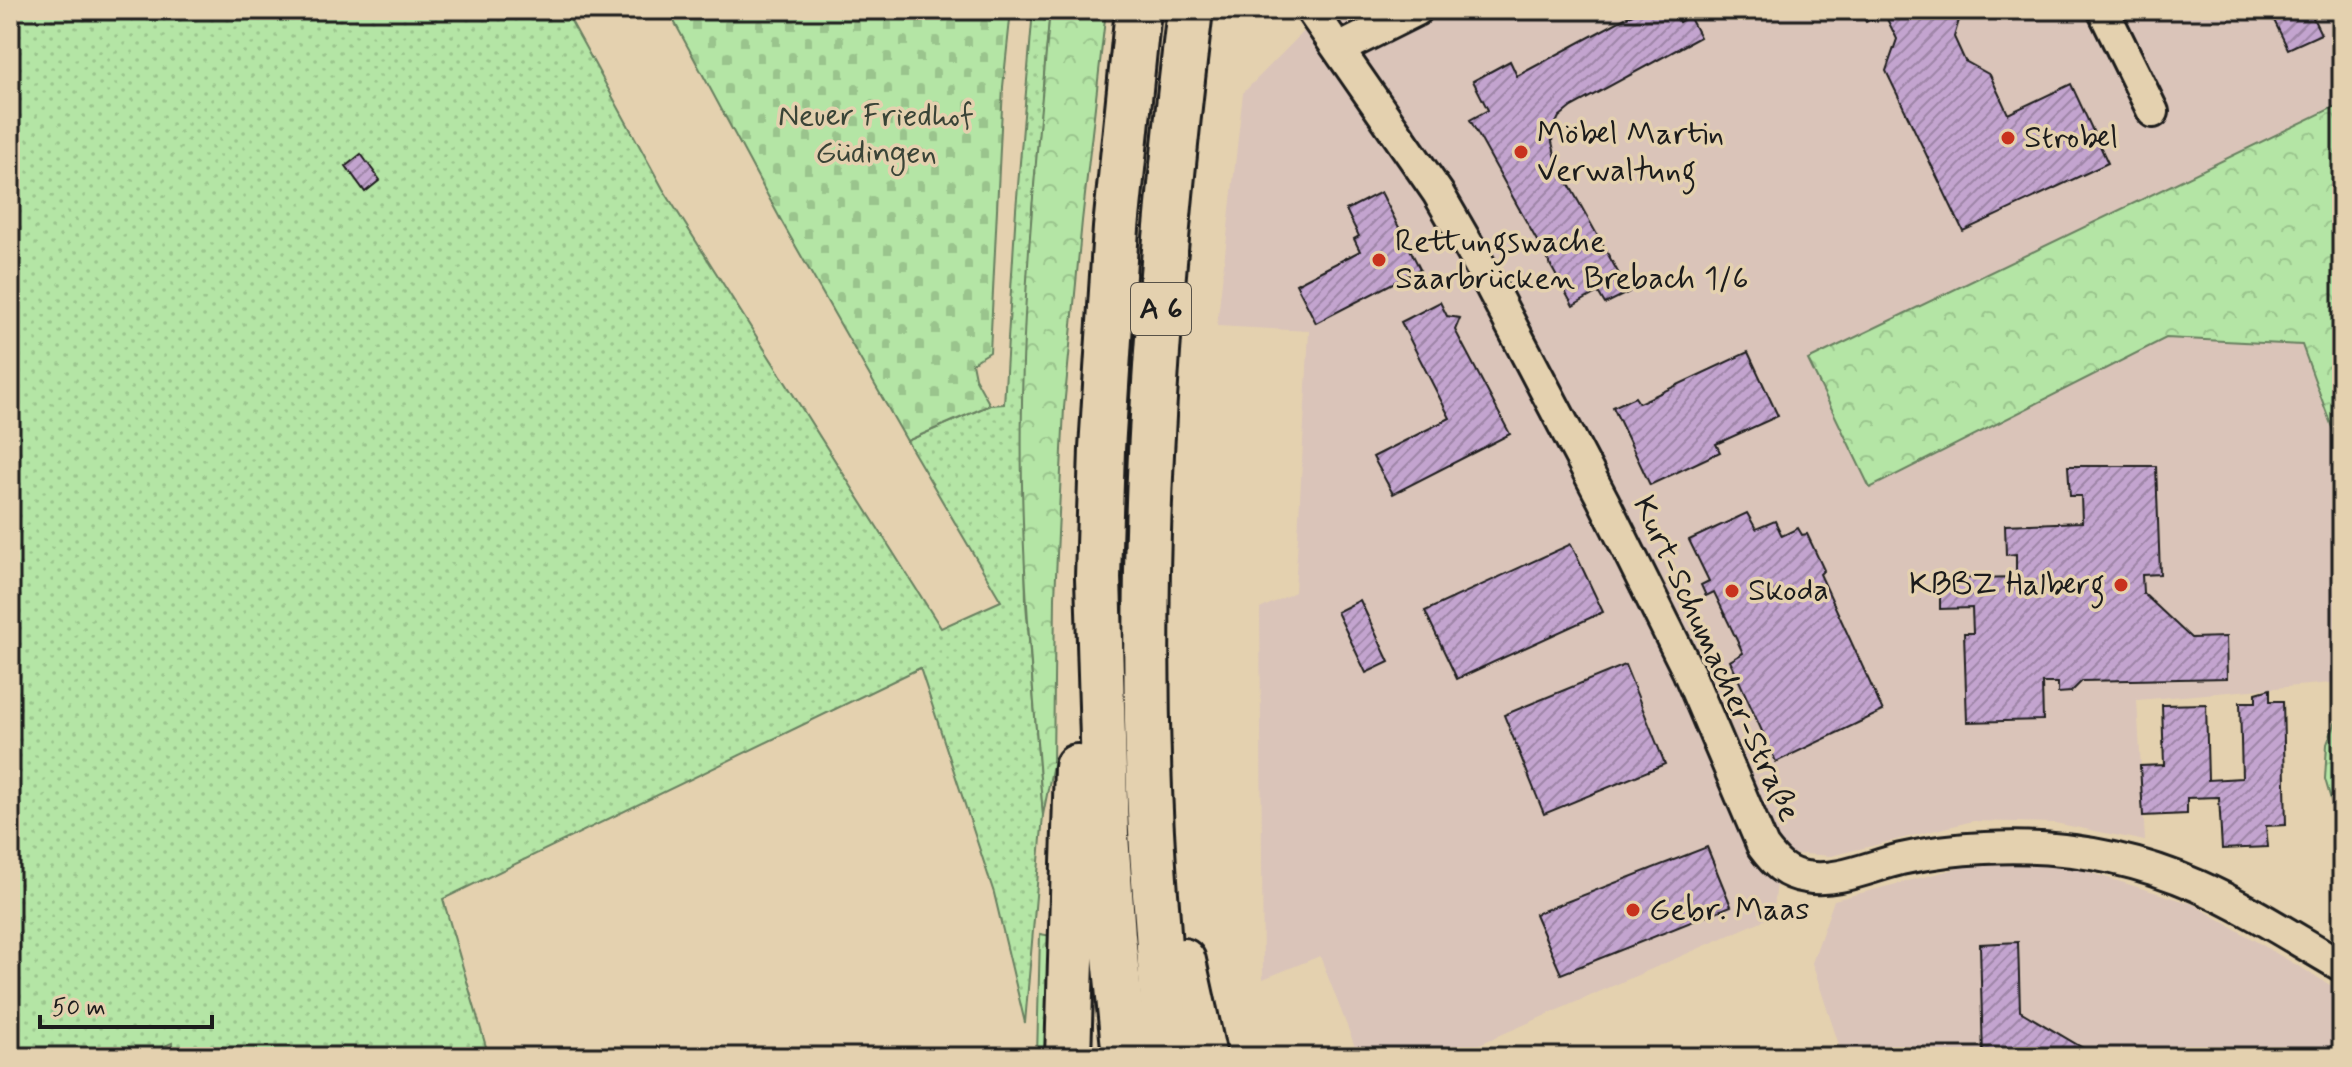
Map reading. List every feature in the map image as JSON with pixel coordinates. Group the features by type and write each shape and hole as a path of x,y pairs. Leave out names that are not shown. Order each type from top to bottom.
{"highway":[{"name":"A 6","path":"1125,1057 1107,849 1098,578 1102,449 1116,228 1138,10"},
{"name":"A 6","path":"1169,1057 1149,810 1145,608 1166,227 1190,10"},
{"path":"1068,1057 1077,757 1098,578"},
{"name":"A 6","path":"1149,810 1204,1057"}],"street":[{"name":"Kurt-Schumacher-Straße","path":"1311,10 1438,193 1479,264 1672,637 1763,847 1773,860 1784,870 1818,878 1902,859 1984,848 2090,852 2137,864 2200,887 2342,966"},
{"path":"1339,49 1417,10"},
{"path":"2103,10 2153,112"}],"shaded area":[{"path":"1325,10 2342,10 2342,103 2171,187 1870,487 2166,338 2302,345 2342,455 2342,682 2137,700 2145,841 2055,823 1973,821 1831,856 1804,854 1780,857 1773,916 1450,1057 1359,1057 1320,956 1263,979 1260,609 1295,592 1309,331 1217,326 1243,93"},
{"path":"1978,863 2072,867 2193,904 2342,992 2342,1057 1843,1057 1812,963 1834,900"}],"green space":[{"path":"10,10 565,10 663,189 941,628 1001,601 907,441 990,405 1004,404 1033,10 1050,10 1032,212 1022,404 1026,603 1043,815 1025,1023 994,893 920,668 443,899 489,1057 173,1057 172,1043 138,1057 10,1057"},
{"name":"Neuer Friedhof Güdingen","path":"668,10 1011,10 1003,87 990,352 972,363 975,378 990,405 907,441 783,224"},
{"path":"1050,10 1106,10 1064,408 1055,597 1053,764 1043,815 1024,558 1022,403 1036,157"},
{"path":"2342,103 2342,455 2302,345 2166,338 1870,488 1808,360"},
{"path":"2342,706 2342,838 2325,779 2327,744"},
{"path":"1040,934 1052,936 1050,1057 1037,1057"}],"building":[{"name":"Möbel Martin Verwaltung","path":"1640,10 1672,10 1679,22 1689,16 1700,37 1571,107 1559,117 1553,129 1552,142 1557,163 1629,292 1605,304 1598,292 1573,306 1470,120 1488,110 1473,81 1510,61 1517,76"},
{"name":"Strobel","path":"1860,10 1962,10 1954,37 1965,61 1990,75 2008,114 2071,84 2108,163 1963,231 1886,71 1897,39 1884,13 1866,22"},
{"path":"2269,10 2324,10 2312,16 2321,34 2288,49"},
{"path":"361,154 380,180 365,192 346,166"},
{"name":"Rettungswache Saarbrücken Brebach 1/6","path":"1381,192 1420,269 1316,323 1296,284 1360,251 1354,239 1359,236 1346,210"},
{"path":"1440,302 1447,316 1460,318 1455,330 1510,434 1393,494 1373,457 1450,418 1401,322"},
{"path":"1748,352 1778,416 1716,444 1720,452 1650,485 1613,407 1635,397 1639,403"},
{"path":"2068,466 2156,466 2160,574 2142,575 2143,593 2191,638 2226,637 2227,678 2082,681 2071,692 2058,693 2058,683 2042,683 2043,720 1967,722 1964,633 1973,633 1972,608 1940,609 1940,579 2016,577 2016,554 2006,555 2005,525 2082,522 2081,496 2070,496"},
{"path":"1747,513 1756,529 1775,521 1782,536 1798,528 1802,535 1807,534 1824,570 1820,574 1883,711 1776,762 1730,661 1743,653 1714,592 1706,596 1701,585 1709,581 1689,540"},
{"path":"1571,544 1603,612 1457,679 1425,611"},
{"path":"1360,600 1389,662 1366,673 1337,612"},
{"path":"1625,665 1665,764 1544,814 1504,715"},
{"path":"2270,689 2270,701 2283,701 2286,825 2266,826 2268,847 2222,849 2219,797 2187,798 2187,814 2143,816 2140,766 2164,765 2162,705 2206,704 2208,780 2242,778 2240,702 2256,702 2256,693"},
{"name":"Gebr. Maas","path":"1707,847 1731,906 1561,974 1535,914"},
{"path":"2018,942 2020,1011 2098,1057 1983,1057 1980,944"}],"place":[{"name":"Strobel","path":"2008,138"},
{"name":"Möbel Martin Verwaltung","path":"1521,152"},
{"name":"Rettungswache Saarbrücken Brebach 1/6","path":"1379,260"},
{"name":"KBBZ Halberg","path":"2121,585"},
{"name":"Skoda","path":"1732,591"},
{"name":"Gebr. Maas","path":"1633,910"}]}
